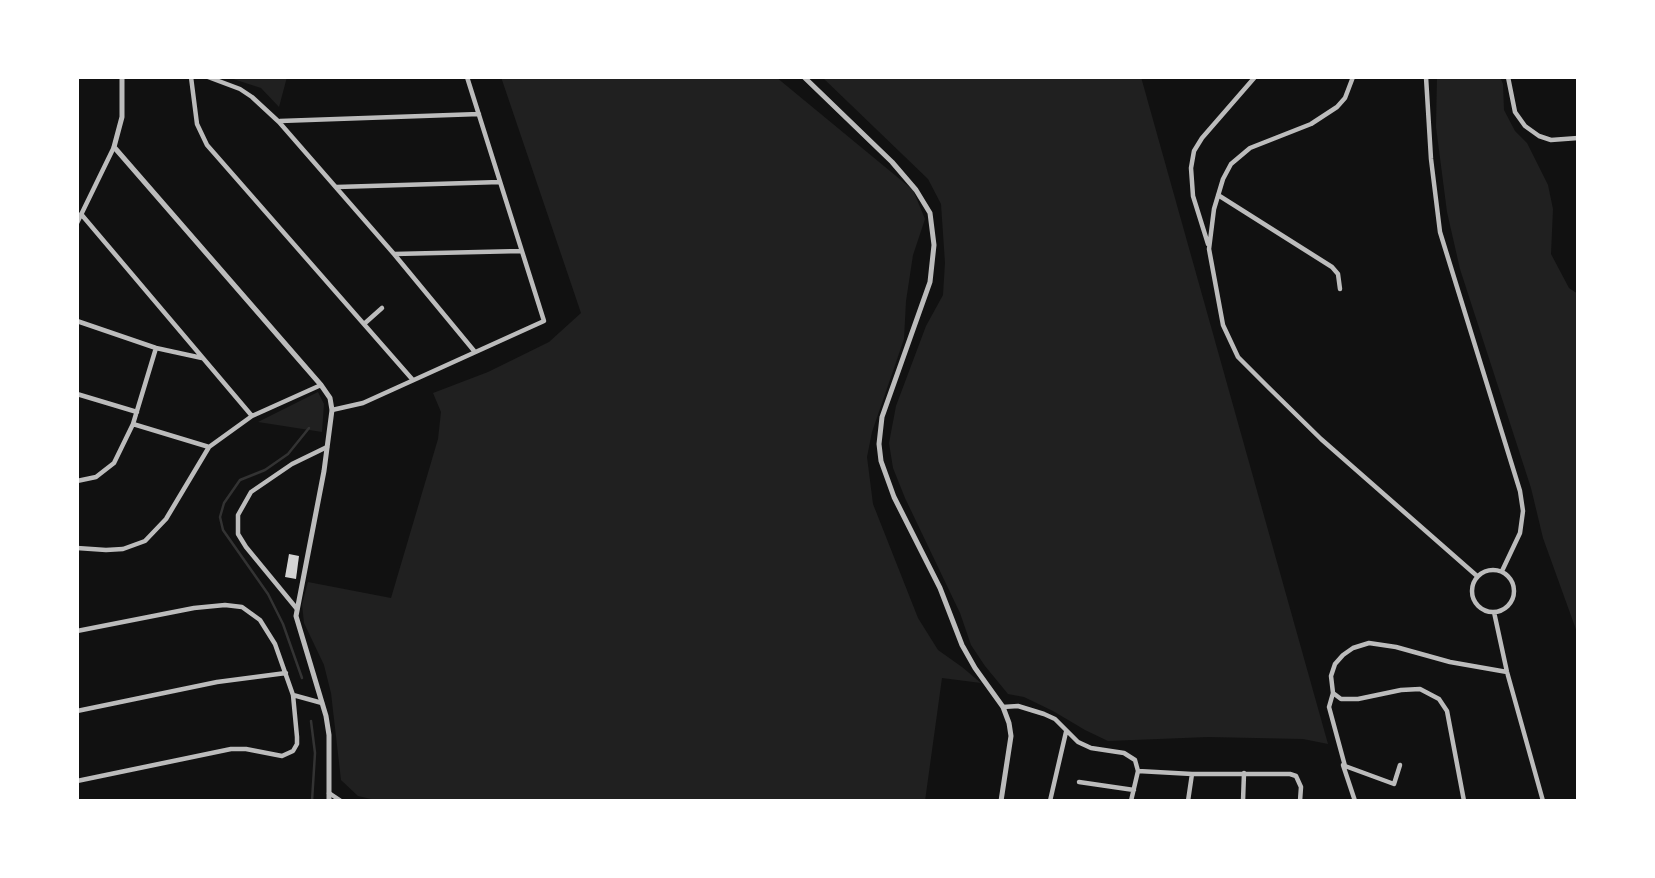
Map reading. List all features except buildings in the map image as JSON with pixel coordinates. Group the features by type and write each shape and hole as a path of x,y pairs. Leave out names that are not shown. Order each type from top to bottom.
{"street":[{"path":"77,223 114,147 122,117 122,77"},
{"path":"191,77 197,124 207,145 412,379"},
{"path":"208,77 240,89 279,121 475,352"},
{"path":"332,410 363,403 544,321 467,77"},
{"path":"804,77 892,163 916,190 930,214 934,245 930,282 883,417 879,444 881,461 894,498 940,588 962,645 1003,707 1009,723 1011,736 1001,801"},
{"path":"1255,77 1202,138 1194,151 1191,168 1193,196 1209,249 1223,326 1238,357 1321,439 1477,576"},
{"path":"1209,249 1218,195 1231,164 1250,148 1325,117 1345,98 1353,77"},
{"path":"1426,77 1431,159 1440,232 1520,491 1523,511 1520,533 1502,571"},
{"path":"1508,77 1515,112 1525,126 1539,136 1551,140 1578,138"},
{"path":"279,121 479,114"},
{"path":"114,147 330,398 332,410 327,447 297,609 304,649 323,703 329,735 329,801"},
{"path":"336,187 500,182"},
{"path":"1218,195 1332,267 1338,274 1339,289"},
{"path":"81,214 252,416"},
{"path":"394,254 521,251"},
{"path":"364,324 382,308"},
{"path":"77,320 156,348 203,359"},
{"path":"77,481 96,477 114,463 133,424 156,348"},
{"path":"77,548 123,549 145,541 166,519 209,447 252,416 321,385"},
{"path":"77,394 137,412"},
{"path":"133,424 209,447"},
{"path":"297,609 246,547 238,534 238,515 251,492 292,464 327,447"},
{"path":"1489,570 1502,571 1512,581 1514,595 1507,607 1494,612 1486,611 1475,603 1471,589 1477,576 1489,570"},
{"path":"77,631 194,608 235,605 251,612 260,620 275,644 286,673 293,695 297,744 289,754 282,756 231,749 77,781"},
{"path":"1494,612 1507,672 1543,801"},
{"path":"1355,801 1329,707 1333,693 1331,676 1335,664 1353,648 1369,643 1396,647 1450,662 1507,672"},
{"path":"77,711 217,682 286,673"},
{"path":"1333,693 1341,699 1351,700 1410,689 1435,694 1447,711 1464,801"},
{"path":"293,695 323,703"},
{"path":"1003,707 1018,706 1044,713 1055,719 1071,737 1085,745 1124,753 1135,760 1138,771 1131,801"},
{"path":"1050,801 1066,731"},
{"path":"1343,763 1394,784 1401,765"},
{"path":"1138,771 1290,774 1296,776 1301,787 1300,801"},
{"path":"1243,801 1244,773"},
{"path":"1188,801 1192,774"},
{"path":"1079,782 1134,790"},
{"path":"329,793 341,801"}],"shaded area":[{"path":"227,77 287,77 279,107 261,88"},
{"path":"501,77 776,77 913,190 925,219 913,255 904,339 872,432 867,457 873,504 918,618 938,650 981,683 942,678 925,801 380,801 358,796 341,780 331,693 324,665 304,623 302,604 308,582 391,598 438,439 441,412 433,393 488,372 549,342 581,313"},
{"path":"822,77 1141,77 1328,744 1303,739 1208,737 1108,741 1024,697 1008,694 985,666 971,645 960,613 905,498 893,468 889,443 896,406 926,326 943,295 945,263 941,204 928,179"},
{"path":"1437,77 1500,77 1503,84 1504,110 1515,131 1527,143 1548,185 1553,209 1551,254 1569,288 1578,294 1578,635 1543,538 1531,488 1460,269 1447,212 1436,127"},
{"path":"318,392 324,404 322,432 258,422"}],"waterway":[{"path":"302,678 283,624 268,594 223,530 220,517 224,503 240,480 265,470 288,454 309,428"},
{"path":"311,721 315,753 312,801"}]}
